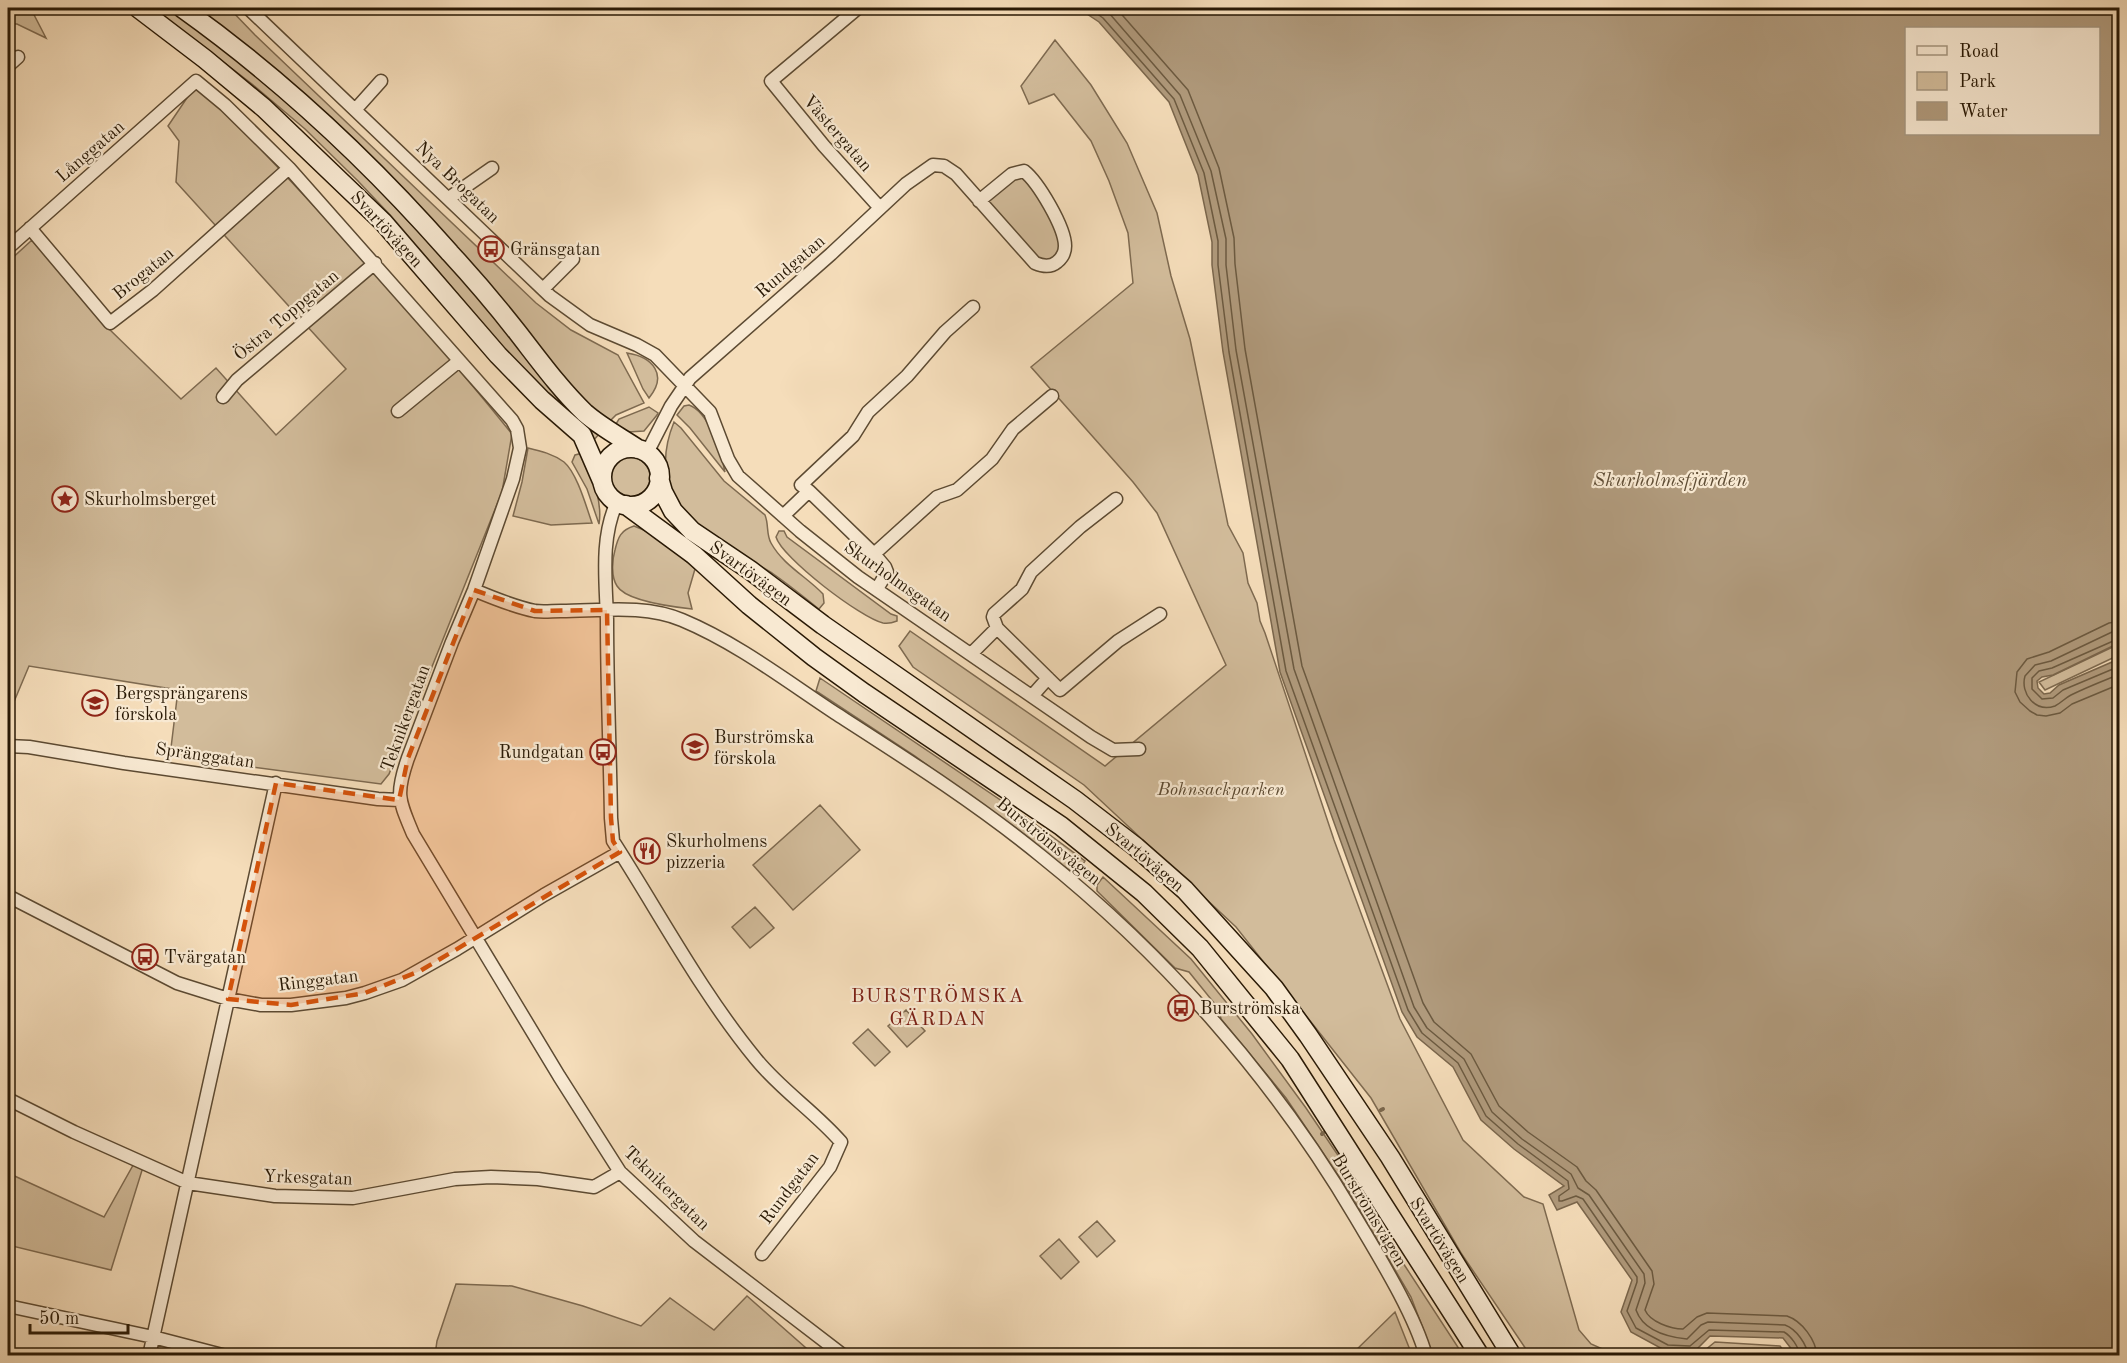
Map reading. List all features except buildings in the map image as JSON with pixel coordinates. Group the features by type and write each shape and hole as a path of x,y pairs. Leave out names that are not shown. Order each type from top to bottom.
{"main road":[{"name":"Svartövägen","path":"182,8 217,33 298,100 351,149 448,250 567,393 603,427 642,451"},
{"name":"Svartövägen","path":"143,11 264,108 383,222 498,355 542,400 582,435 602,481"},
{"path":"625,448 642,451 656,462 660,478 656,491 649,499 638,504 621,503 608,494 602,481 604,466 610,456 625,448"},
{"name":"Svartövägen","path":"660,478 663,492 673,511 693,531 750,570 823,626 1074,800 1136,847 1185,890 1274,988 1308,1035 1390,1157 1512,1356"},
{"name":"Svartövägen","path":"621,503 694,555 757,612 813,657 1061,826 1144,893 1192,940 1290,1059 1480,1356"}],"street":[{"name":"Nya Brogatan","path":"248,8 543,289 570,312 590,325 655,355 684,386"},
{"name":"Västergatan","path":"858,8 771,81 824,146 880,208"},
{"path":"8,66 18,57"},
{"name":"Teknikergatan","path":"196,81 225,105 289,168 512,420 517,429 519,455 513,479 474,590 402,772 399,800 413,834 559,1076 620,1172 694,1241 844,1356"},
{"name":"Långgatan","path":"8,248 196,81"},
{"path":"355,110 381,81"},
{"name":"Rundgatan","path":"642,451 690,378 927,168 938,164 956,174 979,201 1035,263 1048,266 1060,260 1064,254 1064,237 1041,191 1030,176 1023,171 1012,174 979,201"},
{"name":"Brogatan","path":"30,228 110,323 153,290 289,168"},
{"path":"449,198 492,168"},
{"path":"543,289 573,259"},
{"name":"Östra Toppgatan","path":"223,397 237,380 375,264"},
{"path":"877,589 887,572 885,567 801,485 853,436 868,412 907,376 945,332 973,307"},
{"path":"398,411 459,361"},
{"name":"Skurholmsgatan","path":"684,386 710,412 728,459 738,476 849,570 1113,750 1139,749"},
{"path":"874,554 937,496 957,490 992,459 1013,429 1052,396"},
{"path":"783,516 809,491"},
{"path":"1116,499 1080,527 1031,572 1022,589 994,614 997,628 1060,690 1118,641 1160,614"},
{"name":"Rundgatan","path":"621,503 608,528 607,610 613,842 694,974 757,1060 841,1142 830,1167 762,1254"},
{"name":"Burströmsvägen","path":"474,590 535,611 644,610 677,618 703,629 762,663 985,813 1087,893 1201,1007 1275,1096 1345,1198 1362,1227 1408,1312 1426,1356"},
{"path":"971,654 997,628"},
{"path":"1032,696 1048,678"},
{"name":"Spränggatan","path":"8,746 29,747 124,763 378,799 399,800"},
{"path":"149,1356 276,783"},
{"name":"Ringgatan","path":"8,896 148,970 198,991 261,1005 291,1005 327,1001 365,993 420,971 544,895 620,852"},
{"name":"Yrkesgatan","path":"8,1099 74,1132 188,1183 275,1196 336,1198 369,1196 434,1182 482,1177 538,1179 594,1187 620,1172"},
{"path":"8,1306 153,1337 226,1356"}],"highlighted area":[{"path":"474,590 535,611 607,610 611,818 613,841 620,852 420,971 365,993 291,1005 228,999 276,783 399,800 408,758"}],"green space":[{"path":"8,8 31,9 46,38 17,24 8,24"},
{"path":"153,8 167,8 228,52 310,123 365,175 454,270 600,433 593,441 513,359 392,217 358,181 305,129 252,84"},
{"path":"197,8 229,8 536,303 571,330 618,355 644,403 616,415 608,423 603,420 288,80"},
{"name":"Bohnsackparken","path":"1055,40 1091,85 1127,143 1157,213 1171,276 1190,339 1228,525 1243,553 1248,583 1257,603 1260,621 1334,840 1400,1019 1463,1140 1524,1197 1543,1204 1579,1330 1591,1344 1616,1355 1530,1355 1461,1253 1371,1098 1236,927 1084,785 913,667 899,646 910,631 1105,766 1226,665 1157,513 1133,482 1031,367 1133,283 1128,233 1091,141 1054,94 1029,104 1021,86"},
{"path":"197,83 358,254 512,434 502,492 389,774 381,784 170,756 178,690 29,666 8,716 8,262 32,240 107,327 181,399 216,368 276,435 346,369 176,182 179,141 168,126"},
{"path":"1024,173 1062,233 1064,254 1042,266 979,201"},
{"path":"627,353 644,358 655,368 657,382 649,398 643,389"},
{"path":"689,405 696,409 708,424 717,444 725,472 677,415 684,406"},
{"path":"649,407 658,413 644,431 628,432 614,427 619,419"},
{"path":"674,422 724,481 765,515 769,540 776,551 823,594 824,603 819,609 772,573 706,531 688,515 675,497 667,476 666,451"},
{"path":"528,448 556,457 569,467 581,490 592,523 551,525 513,516"},
{"path":"583,453 598,497 599,524 587,489 572,462 575,455"},
{"path":"630,457 644,463 650,477 644,491 630,497 616,491 610,477 616,463"},
{"path":"634,526 656,535 695,569 688,593 692,609 663,605 630,596 617,586 613,568 616,545 623,532"},
{"path":"779,531 784,531 787,537 891,614 897,616 897,621 885,623 872,619 841,599 792,559 781,547 776,537"},
{"path":"2119,644 2119,655 2045,690 2039,682"},
{"path":"820,678 1027,818 1085,861 1076,875 915,756 816,691"},
{"path":"820,805 860,850 793,910 753,865"},
{"path":"1103,877 1191,959 1252,1034 1350,1173 1405,1266 1463,1355 1433,1355 1411,1297 1348,1190 1286,1098 1221,1019 1219,1009 1189,972 1175,968 1097,891 1097,885"},
{"path":"755,907 774,928 750,948 732,927"},
{"path":"906,1010 925,1031 907,1047 888,1026"},
{"path":"868,1029 890,1052 875,1066 853,1043"},
{"path":"136,1160 144,1164 111,1270 8,1245 8,1173 104,1217"},
{"path":"1097,1221 1115,1241 1097,1257 1079,1237"},
{"path":"1059,1239 1079,1262 1061,1279 1040,1256"},
{"path":"456,1284 512,1286 583,1306 641,1326 670,1298 714,1330 747,1296 814,1355 435,1355 437,1341"},
{"path":"1395,1312 1412,1355 1351,1355"},
{"path":"1715,1342 1780,1346 1787,1355 1699,1355"}],"water":[{"name":"Skurholmsfjärden","path":"1078,8 2119,8 2119,643 2037,681 2038,688 2044,694 2050,693 2059,685 2119,659 2119,1355 1796,1355 1783,1338 1710,1336 1694,1352 1666,1351 1631,1332 1621,1312 1632,1280 1577,1202 1557,1210 1549,1195 1564,1186 1514,1149 1481,1120 1453,1067 1417,1037 1402,1012 1280,672 1223,352 1212,265 1212,242 1198,175 1169,102 1099,22"}],"place":[{"name":"Gränsgatan","path":"491,249"},
{"name":"Skurholmsberget","path":"65,499"},
{"name":"Bergsprängarens förskola","path":"95,703"},
{"name":"Burströmska förskola","path":"695,747"},
{"name":"Rundgatan","path":"603,752"},
{"name":"Skurholmens pizzeria","path":"647,851"},
{"name":"Tvärgatan","path":"145,957"},
{"name":"Burströmska","path":"1181,1008"}],"district":[{"name":"BURSTRÖMSKA GÄRDAN","path":"938,1006"}]}
